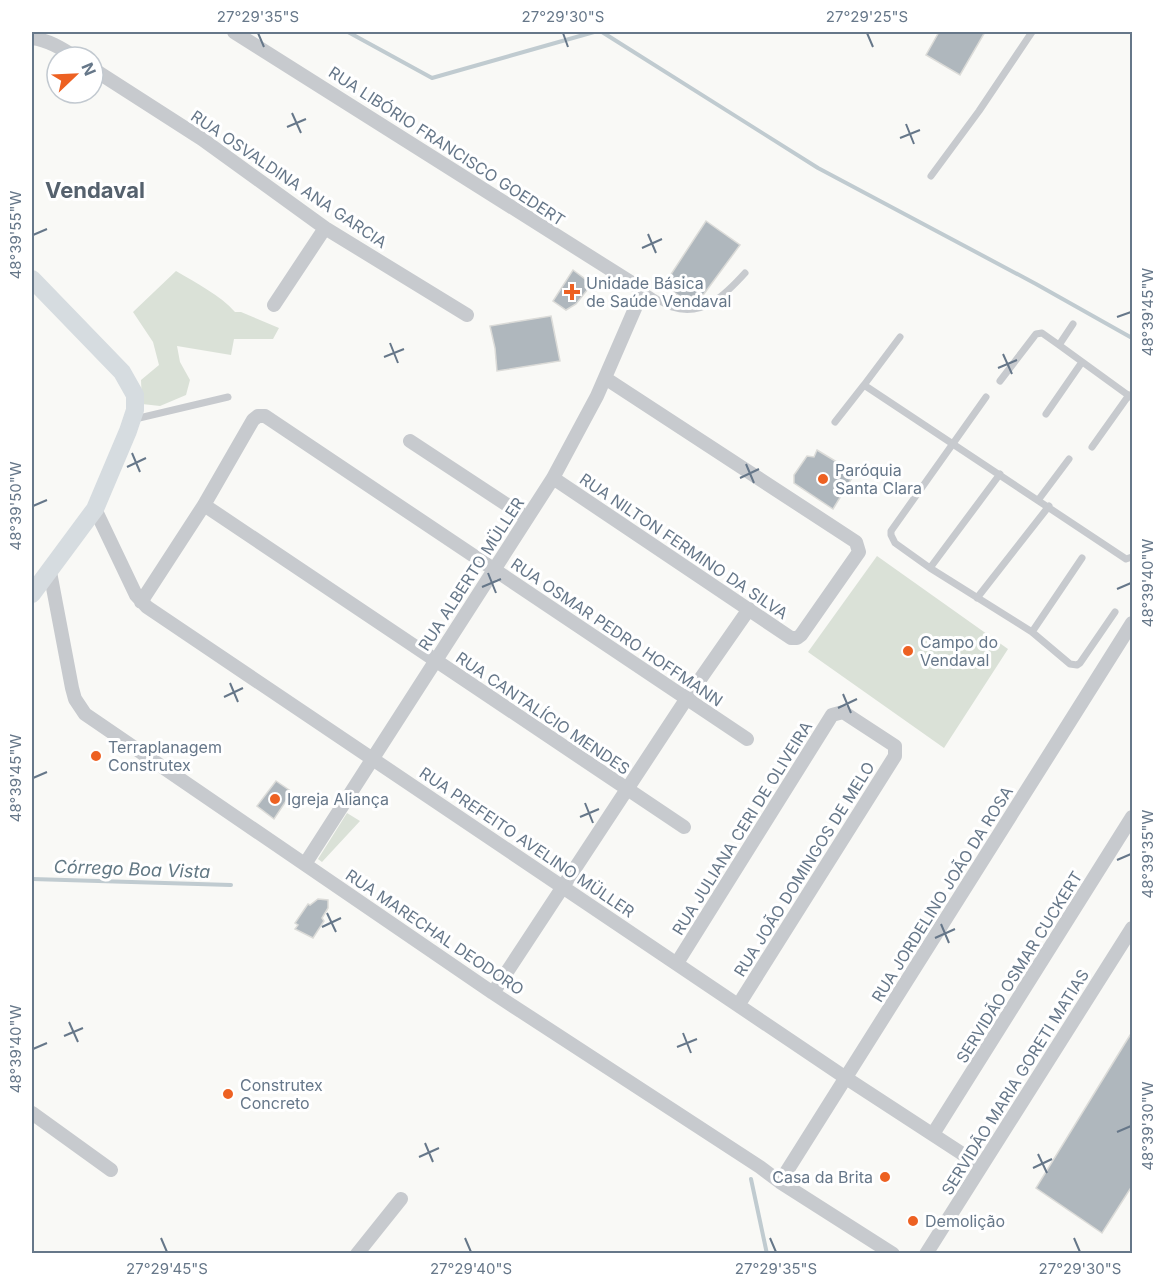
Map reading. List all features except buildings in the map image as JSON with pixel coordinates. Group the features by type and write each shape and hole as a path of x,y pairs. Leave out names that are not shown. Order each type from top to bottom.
{"main road":[{"path":"32,279 126,377 135,394 136,403 132,419 95,509 32,594"}],"street":[{"name":"RUA LIBÓRIO FRANCISCO GOEDERT","path":"234,32 643,290"},
{"path":"32,38 42,39 55,45"},
{"name":"RUA OSVALDINA ANA GARCIA","path":"105,77 202,139 325,228 467,315"},
{"path":"274,305 325,228"},
{"name":"RUA ALBERTO MÜLLER","path":"305,864 553,478 605,378 643,290"},
{"name":"RUA NILTON FERMINO DA SILVA","path":"553,478 791,638 796,638 859,552 856,542 605,378"},
{"name":"RUA OSMAR PEDRO HOFFMANN","path":"204,505 253,420 258,416 266,416 747,739"},
{"path":"410,441 527,519"},
{"path":"141,602 204,505"},
{"name":"RUA CANTALÍCIO MENDES","path":"204,505 684,827"},
{"name":"RUA PREFEITO AVELINO MÜLLER","path":"95,509 141,602 846,1078 981,1166"},
{"name":"RUA MARECHAL DEODORO","path":"50,572 72,688 75,699 85,714 493,993 893,1254"},
{"path":"493,993 687,698 749,609"},
{"name":"RUA JORDELINO JOÃO DA ROSA","path":"780,1182 1132,623"},
{"name":"RUA JOÃO DOMINGOS DE MELO","path":"739,1004 895,756 895,746 843,712 837,713"},
{"name":"RUA JULIANA CERI DE OLIVEIRA","path":"677,963 832,715 837,713"},
{"name":"SERVIDÃO OSMAR CUCKERT","path":"933,1134 1132,817"},
{"name":"SERVIDÃO MARIA GORETI MATIAS","path":"926,1254 1132,928"},
{"path":"32,1113 111,1170"},
{"path":"357,1254 401,1199"}],"lane":[{"path":"931,176 979,111 1032,32"},
{"path":"643,290 673,307 695,309 710,305 724,295 746,273"},
{"path":"1059,345 1074,324"},
{"path":"1000,381 1036,334 1042,333 1131,396 1092,447"},
{"path":"835,422 900,337"},
{"path":"1046,414 1082,362"},
{"path":"864,385 1039,499 1126,559 1132,557"},
{"path":"132,419 228,397"},
{"path":"986,397 891,531 896,543 930,568 1032,632 1070,664 1080,663 1115,612"},
{"path":"1039,499 1070,459"},
{"path":"930,568 1000,474"},
{"path":"978,598 1049,506"},
{"path":"1032,632 1082,558"}],"shaded area":[{"path":"176,271 215,295 235,312 241,312 279,328 273,339 234,339 231,355 177,346 180,362 190,380 186,395 160,406 142,404 141,380 159,365 153,342 133,312"},
{"name":"Campo do Vendaval","path":"877,556 1008,649 944,748 808,652"},
{"path":"347,813 360,821 322,862 318,859"}],"waterway":[{"path":"348,32 432,78 594,32"},
{"path":"602,32 818,168 1132,338"},
{"name":"Córrego Boa Vista","path":"32,879 231,885"},
{"name":"Córrego Boa Vista","path":"751,1179 767,1254"}],"place":[{"name":"Unidade Básica de Saúde Vendaval","path":"572,292"},
{"name":"Paróquia Santa Clara","path":"823,479"},
{"name":"Campo do Vendaval","path":"908,651"},
{"name":"Terraplanagem Construtex","path":"96,756"},
{"name":"Igreja Aliança","path":"275,799"},
{"name":"Construtex Concreto","path":"228,1094"},
{"name":"Casa da Brita","path":"885,1177"},
{"name":"Demolição","path":"913,1221"}],"district":[{"name":"Vendaval","path":"95,190"}]}
